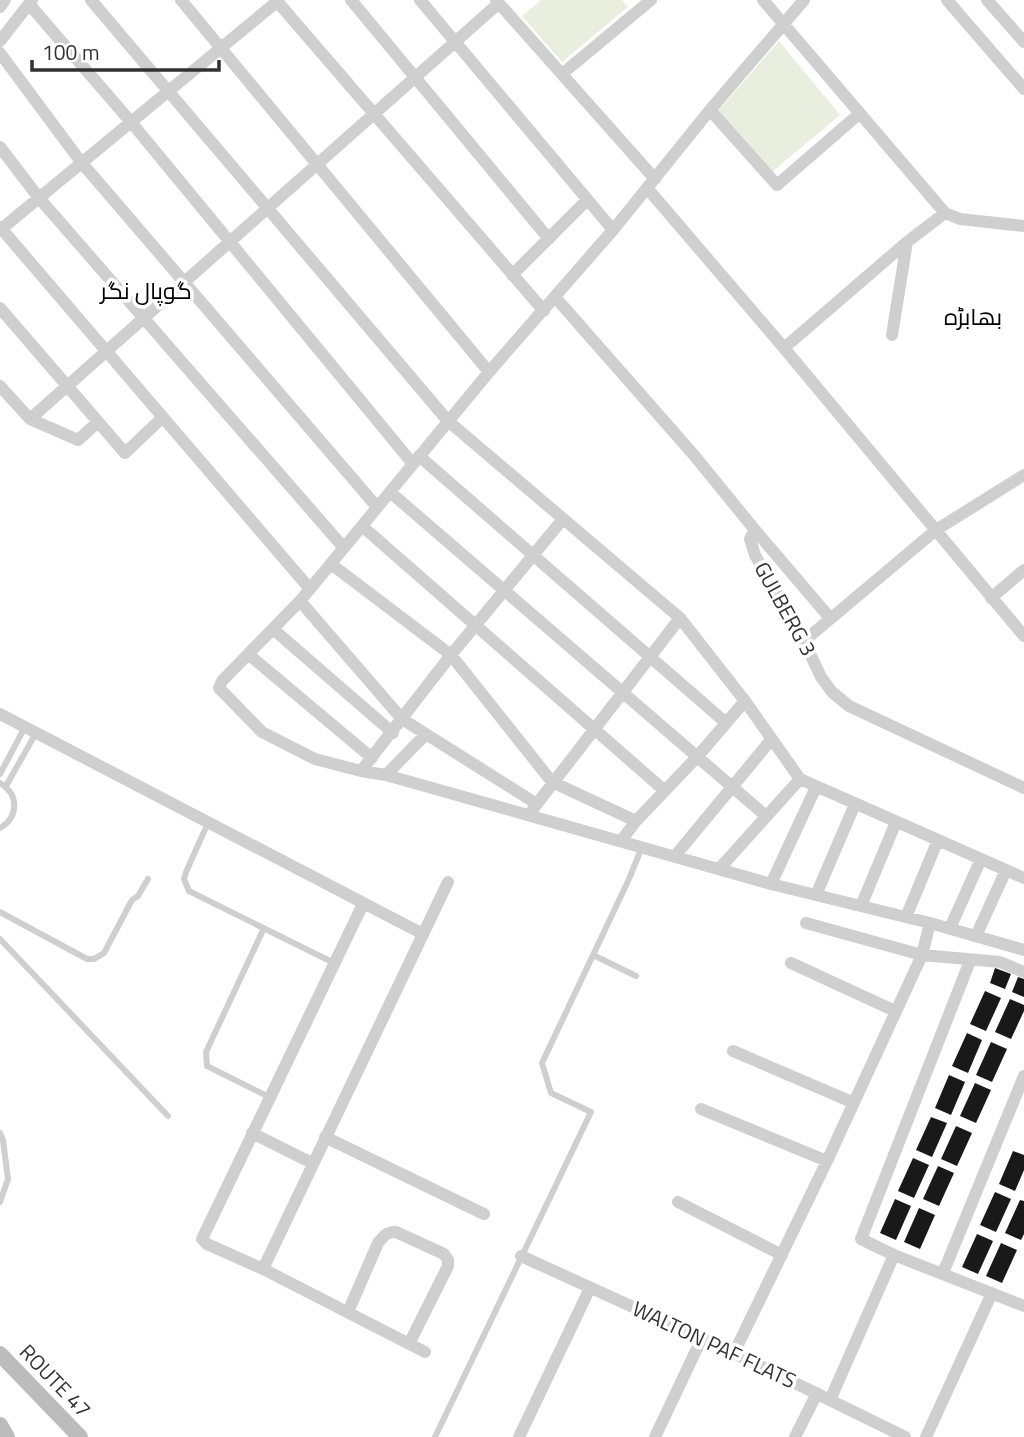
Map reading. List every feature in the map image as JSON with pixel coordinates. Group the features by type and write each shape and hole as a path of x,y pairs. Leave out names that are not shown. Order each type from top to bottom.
{"street":[{"path":"0,7 5,0"},
{"path":"91,0 449,421 680,618 745,701 800,779 1024,878"},
{"path":"181,0 489,372"},
{"path":"351,0 549,239"},
{"path":"420,0 613,230"},
{"path":"562,74 651,0"},
{"path":"763,0 946,213 960,219 1024,226"},
{"path":"804,0 613,230 489,372 300,601 222,681 219,688 262,732 315,759 387,775 771,884 1023,946"},
{"path":"947,0 1024,89"},
{"path":"987,0 1024,42"},
{"path":"310,589 1,229 277,1 544,311"},
{"path":"0,41 30,2 416,460 533,555 725,722"},
{"path":"30,419 498,2 562,74 784,348 1024,636"},
{"path":"0,53 81,162 377,507"},
{"path":"710,110 777,185 859,114"},
{"path":"0,147 39,198 344,548"},
{"path":"512,275 587,200"},
{"path":"784,348 907,242 946,213"},
{"path":"892,335 907,242"},
{"path":"555,297 693,454 830,618"},
{"path":"0,308 125,453 162,418"},
{"path":"0,386 30,419 78,440 98,422"},
{"path":"804,640 936,530 1024,475"},
{"path":"390,492 766,816"},
{"path":"361,771 393,733 451,654 563,519"},
{"path":"362,526 665,791"},
{"name":"GULBERG 3","path":"755,530 750,539 755,555 804,640 821,677 832,692 849,706 1024,788"},
{"path":"331,564 451,654 552,782 636,821"},
{"path":"991,598 1024,570"},
{"path":"300,601 402,719 537,804"},
{"path":"528,817 552,782 680,618"},
{"path":"273,629 393,733"},
{"path":"248,654 372,758"},
{"path":"621,841 745,701"},
{"path":"0,714 423,934"},
{"path":"387,775 426,734"},
{"path":"675,856 771,740"},
{"path":"719,869 800,779"},
{"path":"771,884 816,787"},
{"path":"816,895 855,804"},
{"path":"861,906 896,822"},
{"path":"906,917 938,840"},
{"path":"950,929 981,859"},
{"path":"976,936 1006,870"},
{"path":"263,1269 448,881"},
{"path":"363,904 202,1239 207,1244 263,1269 425,1352"},
{"path":"806,923 922,956 1000,962 1024,972"},
{"path":"734,1353 922,956 930,923"},
{"path":"970,961 861,1239 894,1255 1023,1303"},
{"path":"791,963 895,1011"},
{"path":"733,1051 852,1102"},
{"path":"943,1273 1024,1076"},
{"path":"701,1109 827,1161"},
{"path":"252,1133 312,1163"},
{"path":"325,1137 484,1214"},
{"path":"678,1202 782,1255"},
{"path":"348,1312 378,1243 391,1231 444,1254 448,1259 448,1266 410,1344"},
{"path":"831,1400 894,1255"},
{"name":"WALTON PAF FLATS","path":"521,1256 734,1353 905,1437"},
{"path":"519,1437 590,1288"},
{"path":"926,1437 992,1293"},
{"path":"655,1437 701,1340"},
{"name":"ROUTE 47","path":"0,1353 80,1437"},
{"path":"795,1437 817,1394"},
{"path":"0,1425 7,1437"}],"lane":[{"path":"0,774 31,730"},
{"path":"0,828 10,821 14,812 12,793 3,784 31,730"},
{"path":"208,822 184,879 189,891 334,963"},
{"path":"435,1437 591,1112 551,1093 541,1063 629,879 642,846"},
{"path":"0,912 82,957 94,959 104,953 132,900 138,896 148,879"},
{"path":"264,928 205,1052 205,1061 213,1070 269,1097"},
{"path":"0,939 168,1116"},
{"path":"593,954 636,976"},
{"path":"0,1133 8,1179 0,1202"}],"green space":[{"path":"541,0 622,0 628,7 562,62 522,16"},
{"path":"779,41 840,115 772,172 717,112"}],"building":[{"path":"995,968 1011,974 1005,989 990,983"},
{"path":"1018,977 1024,979 1024,997 1012,992"},
{"path":"985,991 1001,998 986,1031 970,1024"},
{"path":"1010,999 1024,1005 1024,1011 1011,1039 995,1032"},
{"path":"967,1033 982,1040 968,1073 952,1066"},
{"path":"991,1042 1007,1049 992,1082 976,1075"},
{"path":"949,1075 965,1082 951,1115 935,1108"},
{"path":"975,1083 991,1090 976,1123 960,1116"},
{"path":"931,1117 947,1123 932,1157 916,1150"},
{"path":"956,1126 972,1133 957,1166 941,1159"},
{"path":"1013,1151 1024,1155 1024,1170 1015,1191 999,1184"},
{"path":"913,1158 929,1165 914,1198 898,1191"},
{"path":"938,1166 954,1173 939,1206 923,1199"},
{"path":"995,1192 1011,1199 996,1232 980,1225"},
{"path":"895,1199 911,1206 896,1240 880,1233"},
{"path":"1020,1200 1024,1201 1024,1234 1021,1240 1005,1233"},
{"path":"919,1208 935,1215 920,1249 904,1242"},
{"path":"977,1234 993,1241 978,1274 962,1267"},
{"path":"1001,1243 1017,1250 1002,1283 986,1276"}],"district":[{"name":"گوپال نگر","path":"146,291"},
{"name":"بھابڑہ","path":"973,317"}]}
